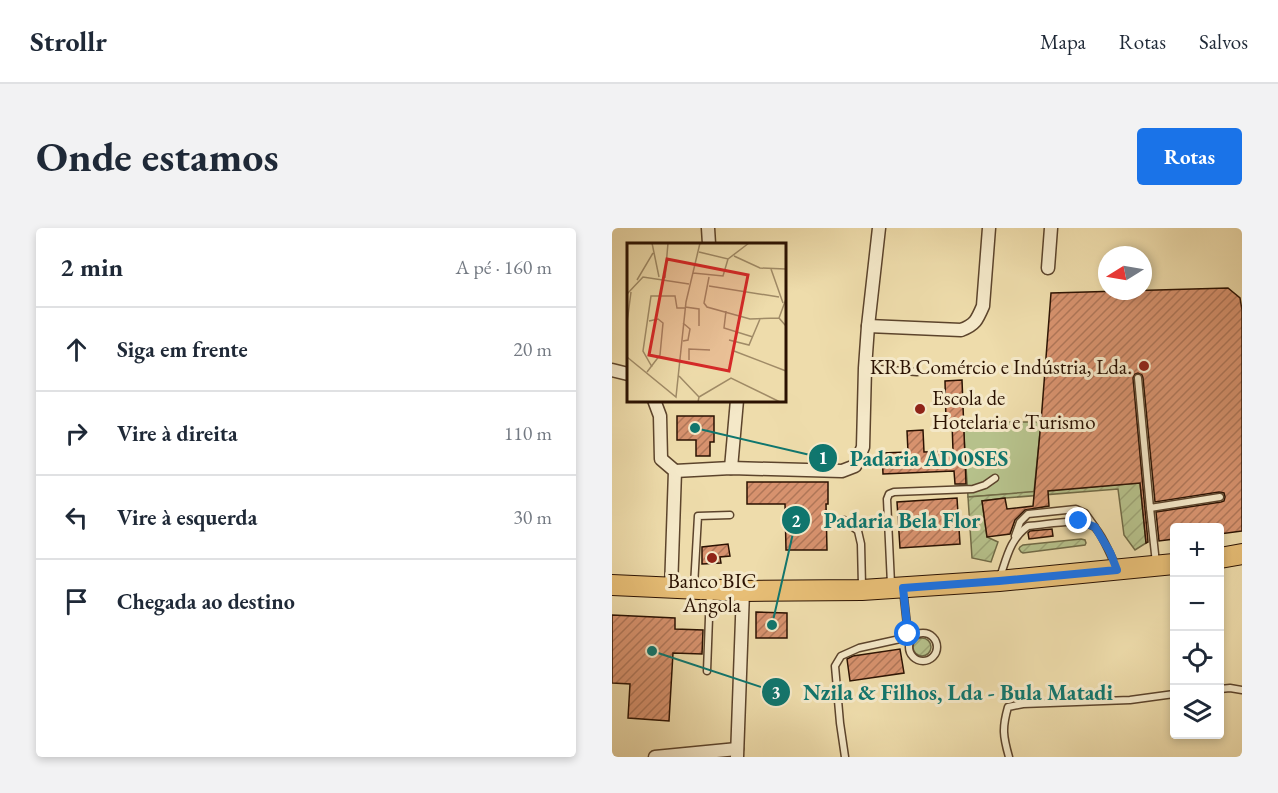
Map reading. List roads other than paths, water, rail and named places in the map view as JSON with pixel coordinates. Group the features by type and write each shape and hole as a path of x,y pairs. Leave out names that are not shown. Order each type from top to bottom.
{"main road":[{"path":"1224,557 1242,554"},
{"path":"612,585 743,591 862,590 999,581 1166,565"}],"street":[{"path":"708,228 709,243"},
{"path":"655,402 660,416 661,459 675,471 730,468 842,471 855,466 863,447 868,326 879,228"},
{"path":"868,326 961,330 972,326 983,306 989,228"},
{"path":"1048,268 1051,228"},
{"path":"612,370 627,374"},
{"path":"730,468 737,402"},
{"path":"670,589 675,471"},
{"path":"655,757 737,753 743,591"}],"lane":[{"path":"865,368 917,372"},
{"path":"1138,378 1150,508 1166,565"},
{"path":"912,638 908,634 897,588 889,494 973,489 985,485 994,478"},
{"path":"1150,508 1220,497"},
{"path":"999,581 1020,522 1028,514 1076,509 1085,513 1095,527 1110,552 1117,570"},
{"path":"707,671 698,516 730,515"},
{"path":"844,520 858,531 861,544 862,590"},
{"path":"1014,538 1029,526 1079,521 1095,527"},
{"path":"845,757 835,666 841,656 859,648 912,638 920,634 930,635 936,643 934,656 922,662 914,659 909,648 912,638"},
{"path":"1224,689 1242,690"},
{"path":"1009,757 1004,741 1004,722 1008,707 1023,704 1130,700 1170,695"}],"place":[{"name":"KRB Comércio e Indústria, Lda.","path":"1144,366"},
{"name":"Escola de Hotelaria e Turismo","path":"920,409"},
{"name":"Padaria ADOSES","path":"695,428"},
{"name":"Banco BIC Angola","path":"712,558"},
{"name":"Padaria Bela Flor","path":"772,625"},
{"name":"Nzila & Filhos, Lda - Bula Matadi","path":"652,651"}]}
